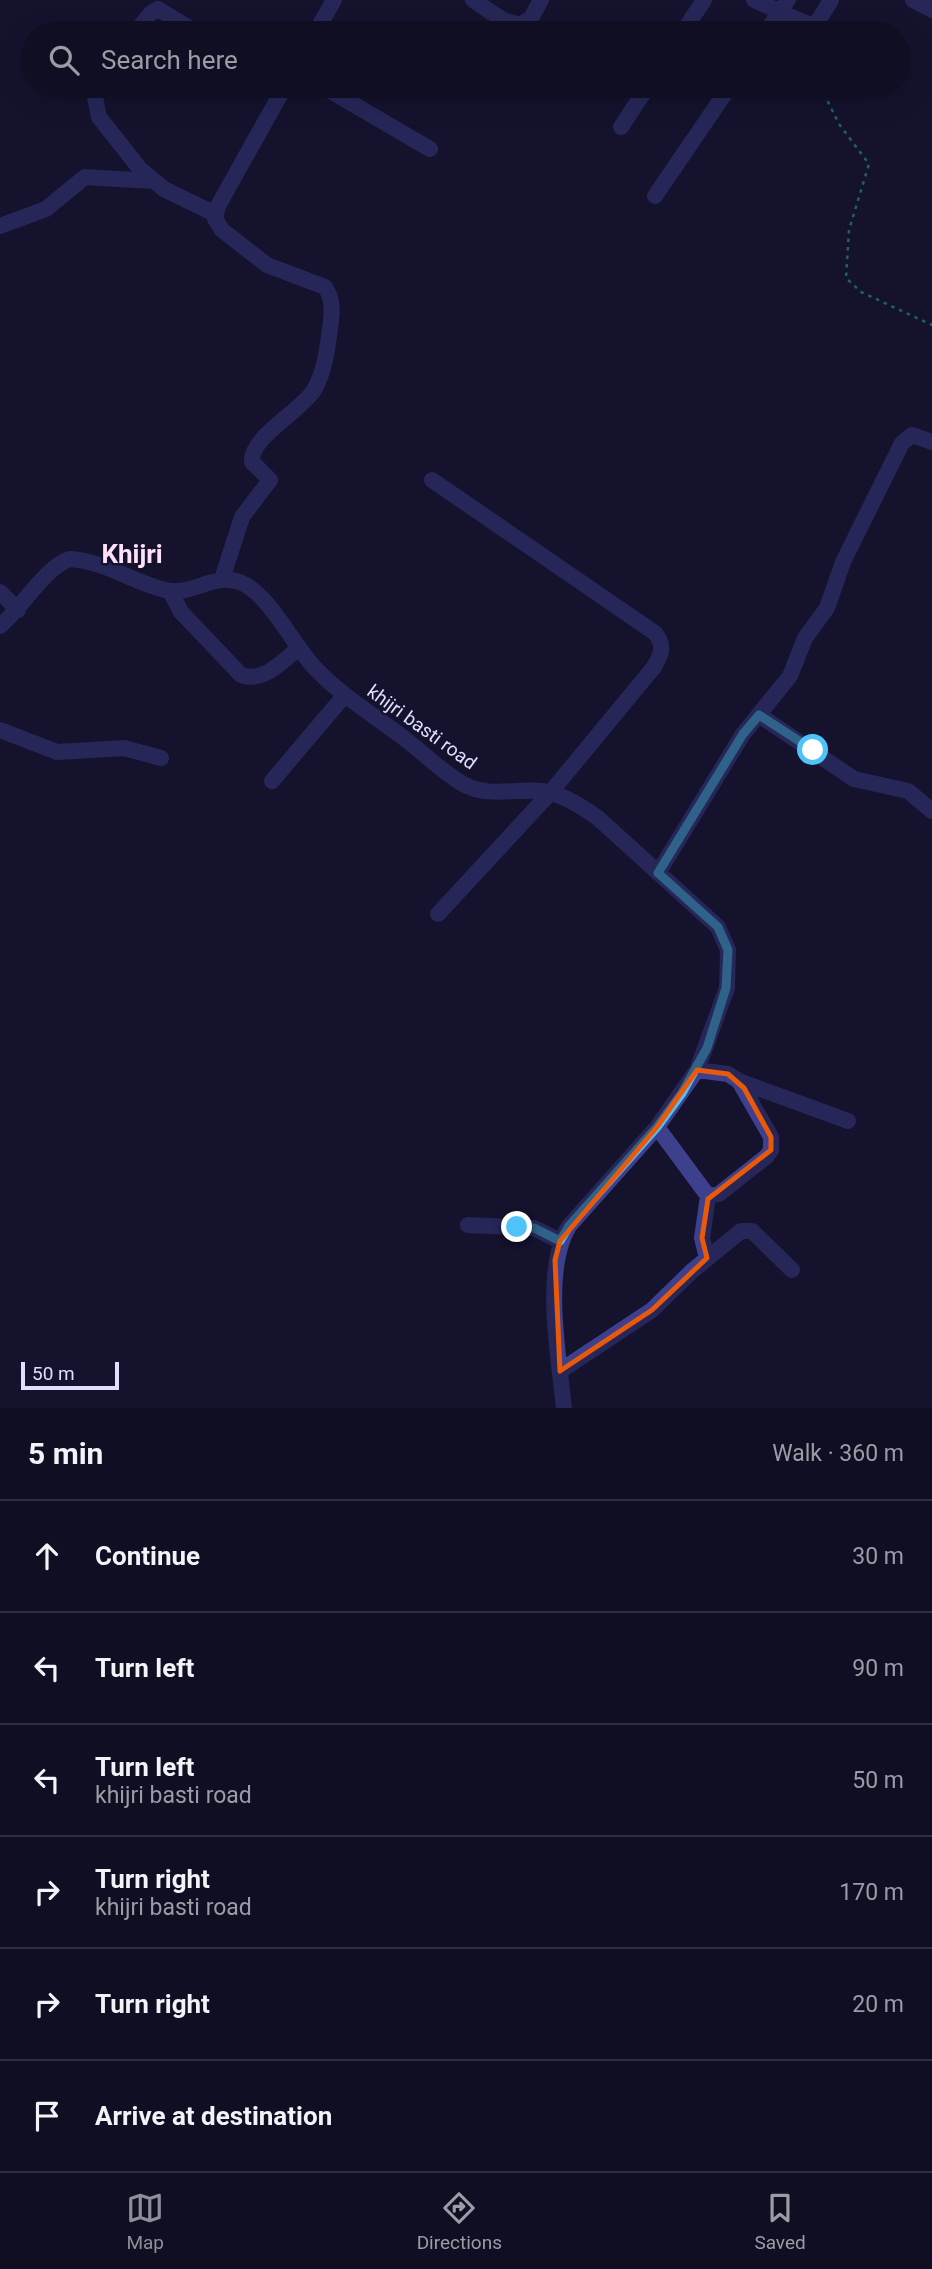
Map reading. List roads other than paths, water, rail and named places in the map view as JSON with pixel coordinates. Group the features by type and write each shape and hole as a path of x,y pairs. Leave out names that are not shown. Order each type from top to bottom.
{"street":[{"path":"322,21 334,0"},
{"path":"472,0 506,21"},
{"path":"526,21 531,18 541,0"},
{"path":"690,21 704,0"},
{"path":"754,0 783,7 799,21"},
{"path":"817,21 831,0"},
{"path":"912,0 932,10"},
{"path":"145,21 158,9 178,21"},
{"path":"0,626 18,610 54,568 65,561 77,560 170,591 184,591 222,579 242,517 270,480 252,462 252,456 264,437 313,391 325,365 332,302 325,287 267,265 222,230 215,214 180,198 153,181 99,117 95,98"},
{"path":"215,214 277,98"},
{"path":"342,98 429,149"},
{"path":"621,127 640,98"},
{"path":"655,196 722,98"},
{"path":"0,226 46,209 85,177 153,181"},
{"path":"658,873 743,734 790,676 805,638 827,608 843,562 902,443 912,435 932,442"},
{"path":"432,480 655,633 662,642 662,654 654,667 550,793 438,914"},
{"name":"khijri basti road","path":"222,579 239,582 257,594 298,649 344,696 456,780 473,789 493,793 550,793 577,804 598,818 718,927 728,950 726,988 697,1070 657,1127 569,1226 560,1241 555,1260 564,1408"},
{"path":"170,591 181,612 241,675 253,678 264,675 298,649"},
{"path":"0,592 18,610"},
{"path":"272,781 344,696"},
{"path":"759,715 854,779 908,791 932,811"},
{"path":"0,730 58,752 124,748 161,758"},
{"path":"697,1070 728,1074 739,1081 848,1121"},
{"path":"708,1196 719,1194 771,1150 771,1137 739,1081"},
{"path":"657,1127 708,1196 702,1238 707,1258"},
{"path":"468,1225 534,1228 560,1241"},
{"path":"560,1371 652,1310 707,1258 746,1229 752,1231 792,1270"}],"district":[{"name":"Khijri","path":"132,554"}]}
